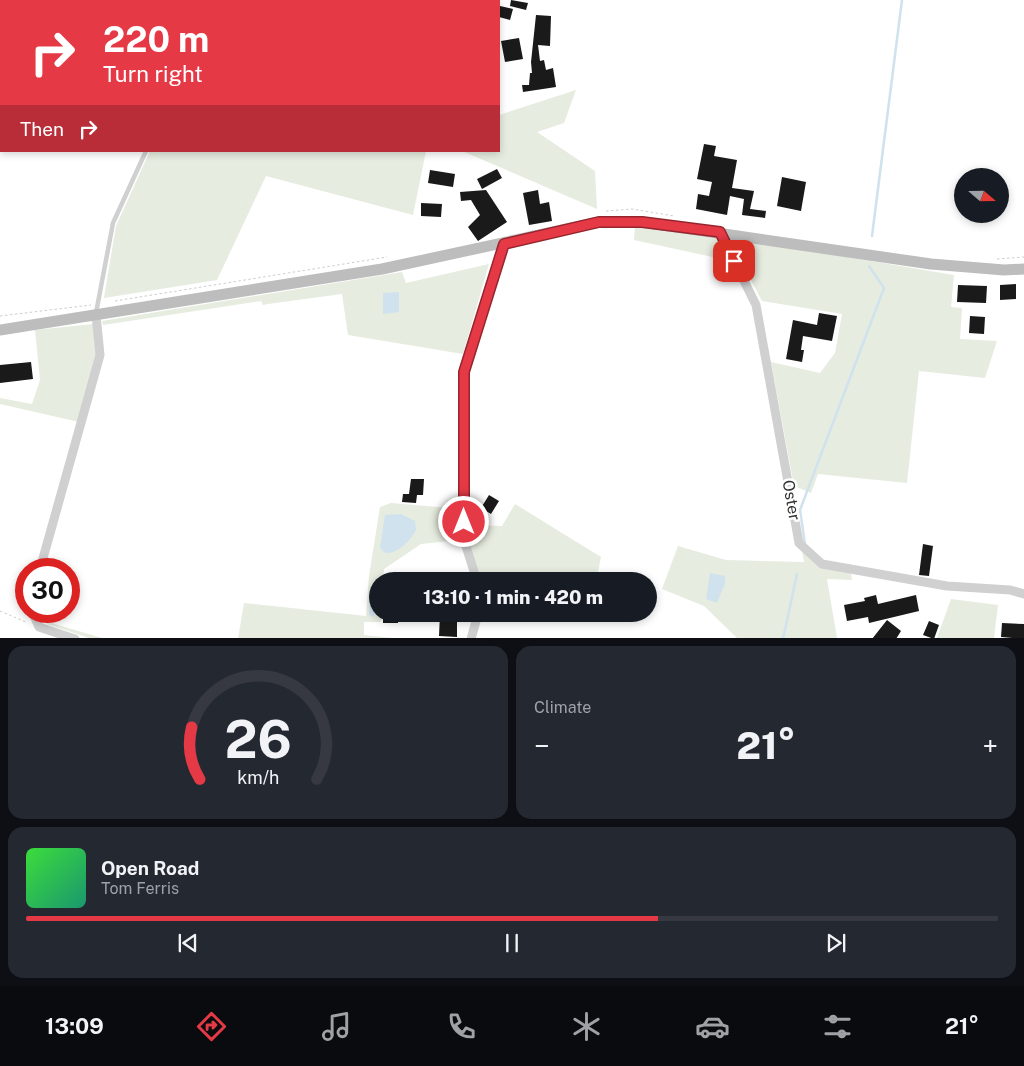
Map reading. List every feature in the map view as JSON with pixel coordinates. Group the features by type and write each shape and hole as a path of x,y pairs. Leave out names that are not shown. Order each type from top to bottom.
{"main road":[{"path":"0,330 98,309 382,269 599,222 642,222 931,264 1004,270 1024,269"}],"street":[{"name":"Oster","path":"720,232 756,305 799,543 822,564 947,586 1010,590 1024,594"},
{"path":"474,572 464,540 464,372 504,244"},
{"path":"43,558 100,355 98,309"},
{"path":"471,638 476,622"},
{"path":"38,623 39,626 75,638"}],"lane":[{"path":"98,309 113,224 146,152"}],"path":[{"path":"602,212 632,209 671,214 678,218"},
{"path":"0,316 98,309 394,256"},
{"path":"991,259 1024,257"},
{"path":"0,611 39,626"}],"shaded area":[{"path":"576,90 564,123 537,132 595,171 597,209 464,152 500,152 500,115"},
{"path":"150,152 426,152 413,215 266,176 217,280 104,298 116,226"},
{"path":"635,226 719,237 731,261 634,240"},
{"path":"728,237 954,275 951,307 962,308 960,339 997,341 985,378 919,371 907,483 818,474 811,493 794,486 771,362 820,373 835,353 842,314 762,301"},
{"path":"489,264 463,354 348,335 342,294 263,305 261,301 103,325 102,321 402,272 406,283"},
{"path":"93,324 96,355 79,422 0,404 0,398 32,404 40,380 35,330"},
{"path":"391,503 450,508 449,541 421,544 384,569 384,572 370,572 380,507"},
{"path":"515,504 601,557 598,572 478,572 468,540 468,525 502,526"},
{"path":"678,546 726,560 804,562 802,551 851,574 852,580 827,579 837,638 737,638 704,606 662,589"},
{"path":"369,576 369,622 364,622 364,635 393,638 238,638 244,603 366,616"},
{"path":"951,599 998,605 994,638 937,638"},
{"path":"51,623 102,638 89,638 47,624"}],"water":[{"path":"399,292 399,312 383,314 383,293"},
{"path":"401,514 415,521 416,530 399,549 385,553 380,548 385,515"},
{"path":"710,573 725,576 725,583 717,603 706,599"}],"building":[{"path":"511,0 528,3 526,10 510,6"},
{"path":"500,6 513,9 510,20 500,17"},
{"path":"536,15 551,16 550,46 538,45 540,61 544,60 546,70 553,68 556,87 523,92 522,85 529,85 530,73 532,73 531,62"},
{"path":"519,38 523,59 505,62 501,41"},
{"path":"704,144 716,146 714,156 737,160 732,188 754,191 750,209 766,211 765,218 742,215 744,199 730,196 727,215 696,209 698,194 709,196 712,182 697,179"},
{"path":"497,169 502,178 482,189 477,179"},
{"path":"430,170 455,174 453,187 428,183"},
{"path":"782,177 806,182 801,211 777,206"},
{"path":"486,190 507,222 478,241 468,227 480,215 471,200 461,201 460,192"},
{"path":"538,190 540,204 549,202 552,221 529,225 523,193"},
{"path":"421,203 442,204 441,217 421,216"},
{"path":"1016,284 1016,299 1000,300 1000,285"},
{"path":"958,285 987,286 986,303 957,302"},
{"path":"819,313 837,316 832,341 803,336 801,350 804,350 802,362 786,359 793,320 817,325"},
{"path":"970,316 985,317 984,334 969,333"},
{"path":"31,362 33,379 0,383 0,365"},
{"path":"411,479 424,479 423,495 417,495 416,503 402,502 403,494 409,494"},
{"path":"489,495 499,501 491,514 481,508"},
{"path":"923,544 933,546 929,576 919,575"},
{"path":"876,595 878,604 916,595 919,611 869,623 868,617 847,621 844,605 865,601 864,598"},
{"path":"887,620 901,631 897,638 873,638"},
{"path":"929,621 939,625 934,638 923,635"},
{"path":"440,622 457,622 457,637 439,636"},
{"path":"1002,623 1024,624 1024,638 1001,637"}],"waterway":[{"path":"872,236 902,0"},
{"path":"805,544 800,510 884,288 869,266"},
{"path":"783,638 797,574"}],"route":[{"path":"464,522 464,372 504,244 599,222 642,222 720,232 734,261"}]}
